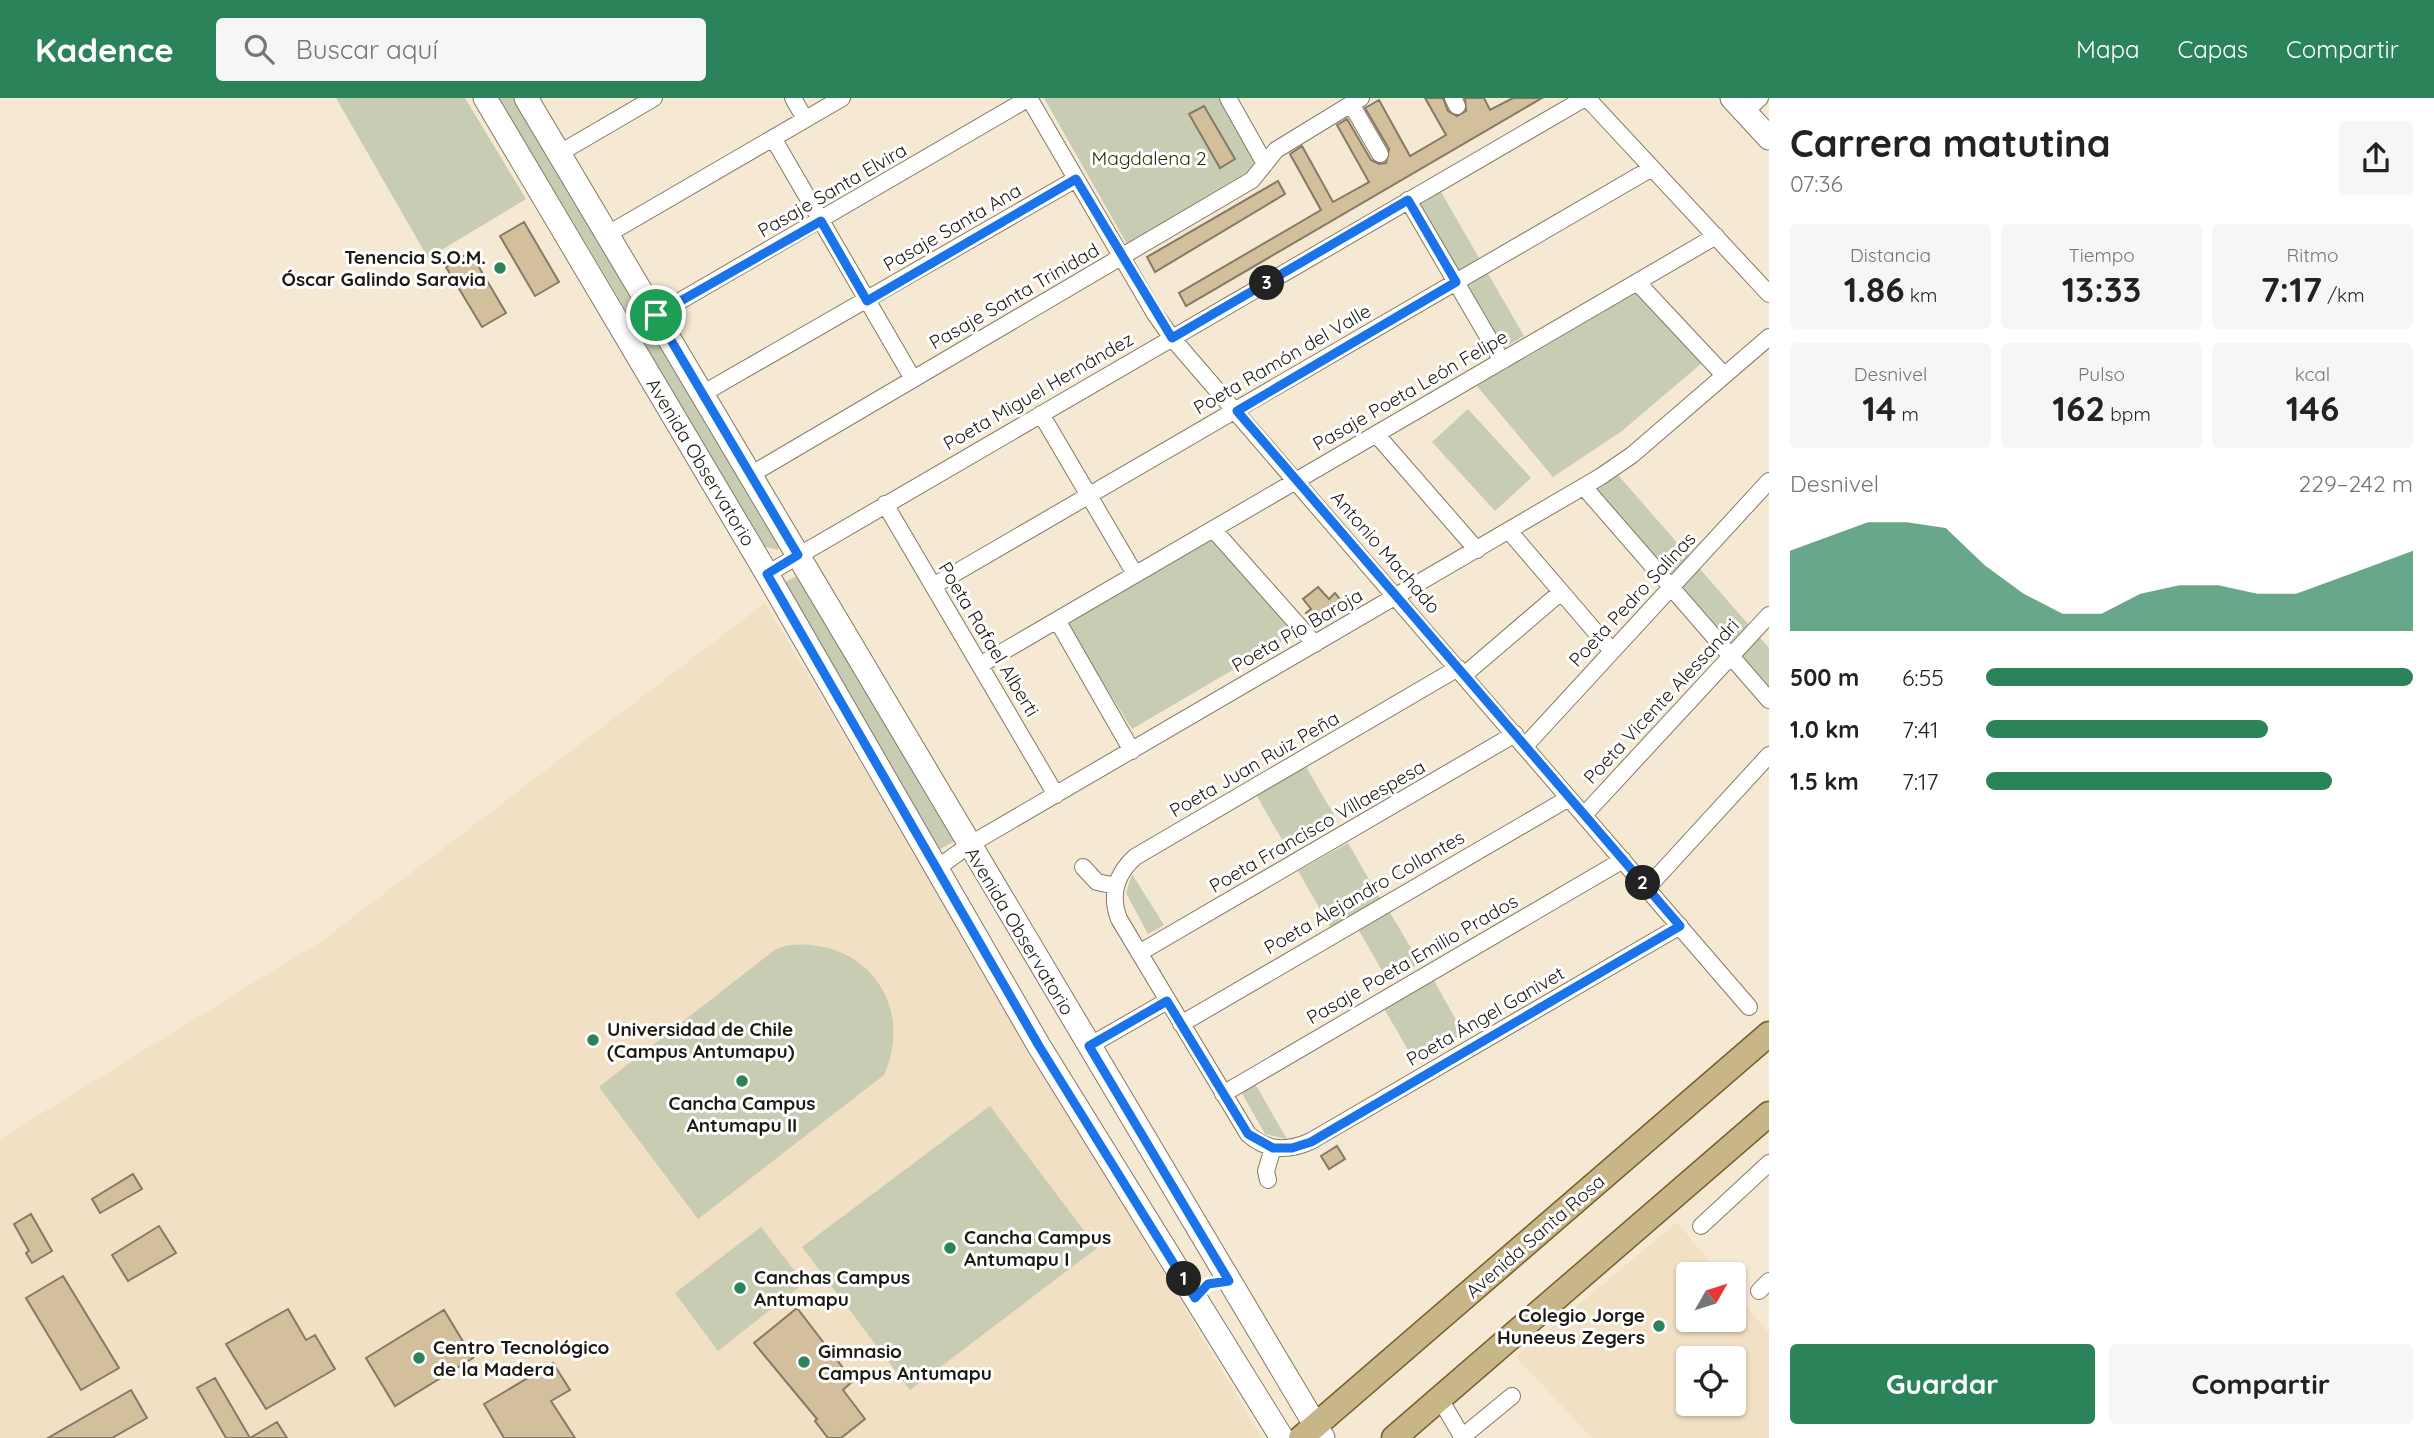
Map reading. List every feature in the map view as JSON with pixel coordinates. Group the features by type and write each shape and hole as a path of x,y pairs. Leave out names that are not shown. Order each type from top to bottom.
{"main road":[{"name":"Avenida Observatorio","path":"485,98 767,574 1039,1046 1282,1438"},
{"name":"Avenida Observatorio","path":"526,98 1229,1281 1313,1434"},
{"path":"1745,103 1769,138"},
{"name":"Avenida Santa Rosa","path":"1313,1434 1769,1034"},
{"path":"1394,1438 1769,1114"},
{"path":"1195,1298 1208,1284 1229,1281"}],"street":[{"path":"558,154 654,98"},
{"path":"793,98 806,119"},
{"path":"608,234 842,98"},
{"name":"Antonio Machado","path":"1029,98 1172,338 1749,1007"},
{"name":"Pasaje Santa Elvira","path":"656,315 1029,98"},
{"path":"1227,98 1265,164"},
{"name":"Poeta Miguel Hernández","path":"767,574 1586,98"},
{"path":"1586,98 1769,294"},
{"path":"1356,101 1380,154"},
{"name":"Pasaje Santa Trinidad","path":"750,475 1252,180 1281,146 1356,101"},
{"path":"773,138 913,379"},
{"name":"Poeta Ramón del Valle","path":"933,586 1652,168"},
{"name":"Pasaje Santa Ana","path":"702,394 1076,179"},
{"path":"1408,200 1502,361"},
{"name":"Pasaje Poeta León Felipe","path":"979,665 1716,236"},
{"path":"1637,282 1724,375"},
{"name":"Poeta Pío Baroja","path":"933,865 955,846 970,845 1584,487 1632,455 1769,337"},
{"path":"1041,414 1135,575"},
{"path":"1376,434 1477,550"},
{"name":"Poeta Pedro Salinas","path":"1520,740 1612,651 1769,481"},
{"path":"1584,487 1769,700"},
{"name":"Poeta Rafael Alberti","path":"884,505 1056,795"},
{"path":"1213,529 1315,644"},
{"path":"1509,531 1612,651"},
{"name":"Poeta Juan Ruiz Peña","path":"1116,886 1122,872 1135,857 1461,672 1561,592"},
{"name":"Poeta Vicente Alessandri","path":"1584,815 1769,614"},
{"path":"1057,620 1132,751"},
{"name":"Poeta Francisco Villaespesa","path":"1139,953 1520,740"},
{"path":"1647,888 1769,755"},
{"name":"Poeta Alejandro Collantes","path":"1181,1024 1569,797"},
{"name":"Pasaje Poeta Emilio Prados","path":"1223,1094 1623,860"},
{"path":"1083,867 1097,882 1116,886 1116,910 1167,1001 1248,1134 1273,1148 1266,1171 1268,1180"},
{"name":"Poeta Ángel Ganivet","path":"1273,1148 1292,1148 1311,1142 1680,926"},
{"path":"1089,1046 1167,1001"},
{"path":"1701,1226 1769,1163"},
{"path":"1440,1399 1462,1438 1512,1395"}],"shaded area":[{"name":"Universidad de Chile (Campus Antumapu)","path":"765,603 1262,1438 0,1438 0,1139 323,940"},
{"name":"Colegio Jorge Huneeus Zegers","path":"1677,1222 1710,1262 1676,1262 1676,1332 1746,1332 1746,1305 1769,1333 1769,1438 1592,1438 1516,1357"}],"green space":[{"path":"336,98 465,98 526,199 428,258"},
{"path":"499,98 518,98 779,543 778,550 758,545 628,314"},
{"name":"Magdalena 2","path":"1044,98 1221,98 1259,165 1127,244"},
{"path":"1441,192 1524,336 1503,348 1420,205"},
{"path":"1638,291 1703,362 1622,431 1553,477 1477,386"},
{"path":"1468,409 1531,478 1495,511 1432,442"},
{"path":"1618,475 1769,648 1769,690 1595,489"},
{"path":"1213,537 1296,633 1132,729 1066,624"},
{"path":"799,575 958,839 930,855 775,587"},
{"path":"1305,765 1338,822 1288,850 1255,793"},
{"path":"1348,843 1381,900 1331,928 1298,871"},
{"path":"1132,874 1164,925 1148,934 1126,893"},
{"path":"1389,911 1420,963 1388,981 1358,929"},
{"name":"Cancha Campus Antumapu II","path":"789,945 816,946 841,952 861,964 877,981 888,1001 893,1024 892,1049 884,1075 698,1219 599,1087 776,949"},
{"path":"1432,977 1464,1034 1415,1062 1382,1005"},
{"path":"1254,1082 1287,1139 1265,1134 1240,1090"},
{"name":"Cancha Campus Antumapu I","path":"990,1106 1097,1248 910,1390 802,1247"},
{"name":"Canchas Campus Antumapu","path":"761,1227 804,1283 718,1351 675,1293"}],"building":[{"path":"1425,98 1443,98 1448,111 1457,116 1466,111 1465,98 1484,98 1490,110 1513,98 1542,98 1186,306 1179,293 1321,210 1290,154 1302,146 1333,202 1369,182 1337,125 1347,119 1371,160 1379,164 1386,163 1389,149 1365,108 1379,100 1410,156 1446,135"},
{"path":"1204,106 1235,159 1220,168 1189,114"},
{"path":"1278,181 1285,194 1155,272 1147,257"},
{"path":"524,222 559,282 535,296 500,236"},
{"path":"470,252 506,313 482,327 446,267"},
{"path":"1318,587 1329,599 1335,593 1343,603 1316,626 1306,613 1311,609 1303,599"},
{"path":"1337,1146 1345,1159 1329,1169 1321,1156"},
{"path":"133,1174 142,1189 100,1213 92,1199"},
{"path":"31,1214 52,1251 32,1263 26,1253 29,1251 14,1224"},
{"path":"159,1226 176,1253 128,1281 112,1255"},
{"path":"63,1276 119,1368 81,1390 26,1298"},
{"name":"Gimnasio Campus Antumapu","path":"797,1308 853,1381 843,1390 865,1419 841,1438 828,1438 815,1421 817,1419 754,1343"},
{"path":"288,1309 306,1340 315,1335 335,1369 266,1409 226,1344"},
{"name":"Centro Tecnológico de la Madera","path":"444,1310 473,1358 395,1406 366,1358"},
{"path":"553,1363 570,1390 551,1401 575,1438 504,1438 484,1404"},
{"path":"215,1378 250,1438 226,1438 197,1388"},
{"path":"131,1390 147,1418 112,1438 48,1438"},
{"path":"277,1422 287,1438 250,1438"}],"place":[{"name":"Tenencia S.O.M. Óscar Galindo Saravia","path":"500,268"},
{"name":"Universidad de Chile (Campus Antumapu)","path":"593,1040"},
{"name":"Cancha Campus Antumapu II","path":"742,1081"},
{"name":"Cancha Campus Antumapu I","path":"950,1248"},
{"name":"Canchas Campus Antumapu","path":"740,1288"},
{"name":"Colegio Jorge Huneeus Zegers","path":"1659,1326"},
{"name":"Centro Tecnológico de la Madera","path":"419,1358"},
{"name":"Gimnasio Campus Antumapu","path":"804,1362"}],"route":[{"path":"1076,179 1155,314 1172,338 1408,200 1456,282 1237,411 1680,926 1311,1142 1292,1148 1263,1145 1248,1134 1167,1001 1089,1046 1229,1281 1208,1284 1195,1298 1039,1046 767,574 798,555 656,315 821,221 867,301 1076,179"}]}
